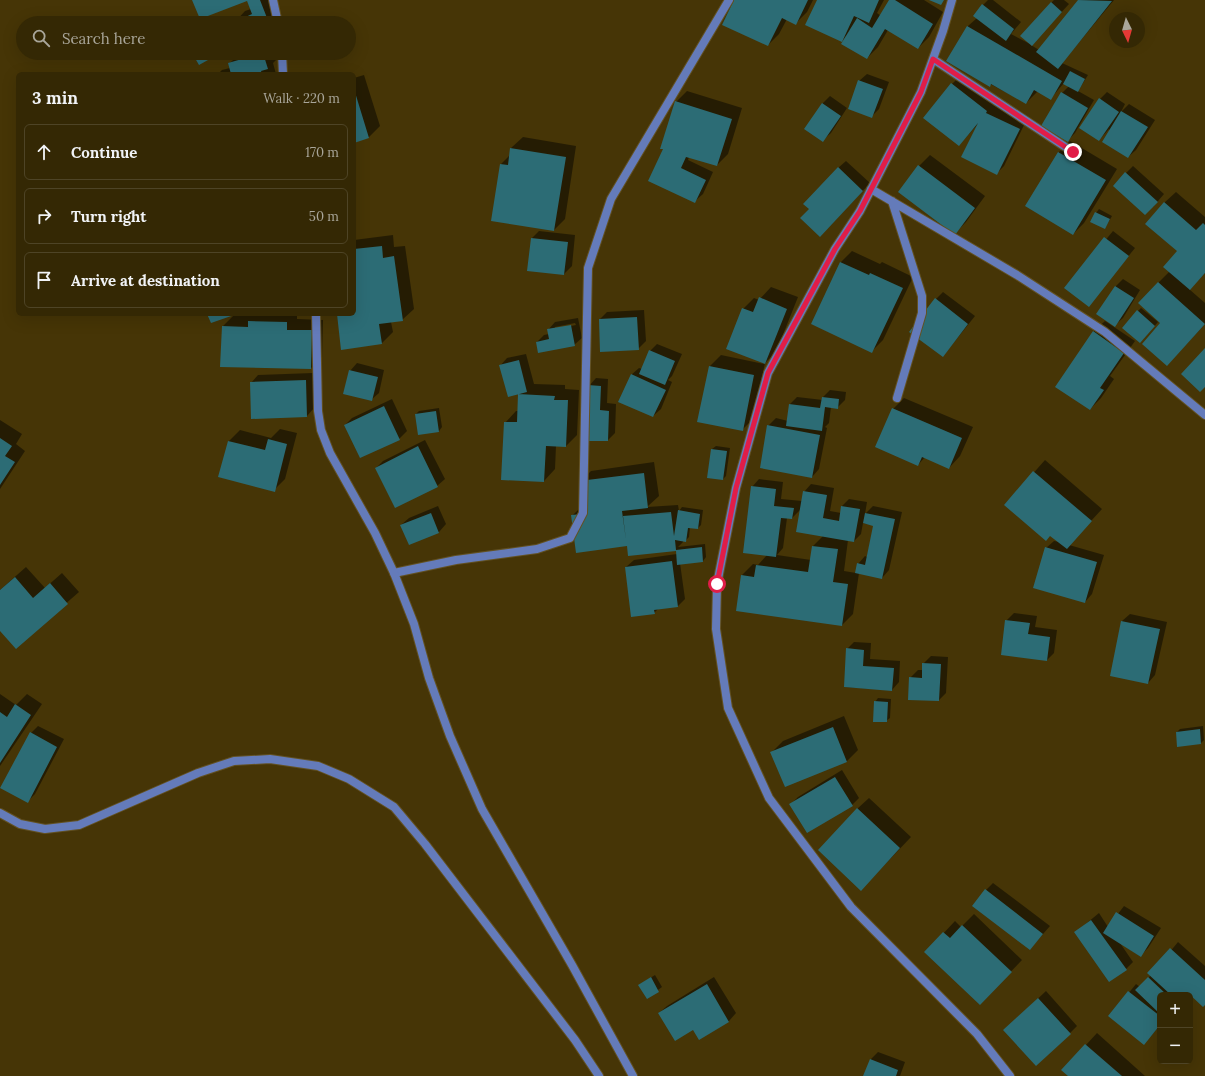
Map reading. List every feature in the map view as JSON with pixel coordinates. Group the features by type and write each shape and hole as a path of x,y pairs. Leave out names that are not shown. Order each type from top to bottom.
{"street":[{"path":"273,0 276,16"},
{"path":"394,573 456,560 537,548 570,538 583,513 588,268 611,199 729,0"},
{"path":"952,0 921,92 860,211 835,249 768,373 736,488 717,584 716,629 728,708 769,798 850,907 977,1034 1010,1076"},
{"path":"933,59 1073,152"},
{"path":"282,60 283,72"},
{"path":"871,189 1017,274 1105,332 1205,415"},
{"path":"892,201 922,296 922,312 897,398"},
{"path":"316,316 318,410 321,430 330,453 375,533 394,573 414,624 429,678 450,736 482,809 576,972 633,1076"},
{"path":"0,813 20,824 45,829 79,825 191,776 234,761 270,759 318,766 349,779 394,807 425,844 575,1040 599,1076"}],"building":[{"path":"192,0 260,0 266,16 248,16 252,14 247,1 208,16 199,16"},
{"path":"734,0 808,0 796,25 782,18 768,46 722,25"},
{"path":"817,0 879,0 869,23 854,16 842,42 805,25"},
{"path":"889,0 895,0 933,24 918,49 885,29 867,59 841,44 857,18 872,28"},
{"path":"929,0 944,0 941,5"},
{"path":"1078,0 1112,1 1058,69 1036,52"},
{"path":"1051,2 1062,12 1032,46 1020,36"},
{"path":"982,4 1014,29 1006,41 973,16"},
{"path":"967,26 1062,81 1051,100 1034,90 1026,104 991,84 990,87 946,61"},
{"path":"196,60 208,60 199,65"},
{"path":"238,60 265,60 268,69 261,72 230,72 228,63"},
{"path":"1070,71 1085,79 1078,92 1063,84"},
{"path":"858,80 883,89 872,118 848,109"},
{"path":"951,83 987,111 986,113 1020,129 997,175 961,157 978,123 959,146 923,118"},
{"path":"1061,92 1088,108 1068,142 1041,126"},
{"path":"356,96 369,138 356,142"},
{"path":"1099,98 1119,112 1099,141 1079,128"},
{"path":"675,101 732,119 717,166 686,157 681,168 706,180 695,203 648,181 663,149 660,149"},
{"path":"822,103 841,116 823,142 804,129"},
{"path":"1121,111 1148,127 1128,158 1102,142"},
{"path":"510,148 566,157 554,231 491,221 500,164 508,165"},
{"path":"1058,152 1106,180 1073,235 1025,206"},
{"path":"918,165 975,208 955,235 898,192"},
{"path":"838,167 863,191 820,237 800,218 809,209 803,204"},
{"path":"1125,172 1158,202 1145,215 1113,186"},
{"path":"1164,202 1196,230 1203,223 1205,225 1205,273 1190,290 1163,267 1177,251 1145,224"},
{"path":"1095,212 1110,219 1105,229 1090,222"},
{"path":"1104,237 1129,256 1089,307 1064,288"},
{"path":"531,238 568,242 564,275 527,271"},
{"path":"382,246 383,258 394,256 403,321 379,324 382,344 341,350 337,316 356,316 356,249"},
{"path":"840,262 869,275 870,273 903,288 872,353 811,324"},
{"path":"1158,282 1205,324 1167,366 1142,344 1160,323 1138,303"},
{"path":"1115,286 1134,298 1115,327 1096,314"},
{"path":"759,297 787,309 765,364 726,349 742,308 753,312"},
{"path":"935,298 968,324 943,357 909,332"},
{"path":"1137,310 1155,326 1140,343 1122,328"},
{"path":"208,316 231,316 211,323"},
{"path":"637,317 639,350 600,352 599,319"},
{"path":"248,321 287,322 287,330 312,330 311,369 220,367 222,326 248,327"},
{"path":"571,325 575,346 538,353 536,342 549,339 547,329"},
{"path":"1093,331 1124,353 1100,388 1104,390 1090,410 1055,387"},
{"path":"1205,348 1205,387 1200,392 1181,374"},
{"path":"649,350 675,361 665,385 639,374"},
{"path":"519,360 527,392 508,397 499,365"},
{"path":"709,366 754,375 743,431 697,422"},
{"path":"349,370 378,377 372,401 343,394"},
{"path":"631,374 666,390 653,417 618,402"},
{"path":"306,380 307,417 251,419 250,382"},
{"path":"588,385 601,386 600,410 609,411 608,441 586,441"},
{"path":"518,394 555,396 554,400 568,400 566,447 546,446 544,482 501,480 504,422 517,422"},
{"path":"822,397 839,399 838,409 825,407 822,431 786,426 789,404 820,408"},
{"path":"384,406 400,440 360,458 344,425"},
{"path":"892,408 962,438 949,469 922,457 918,466 875,447"},
{"path":"436,411 439,432 418,435 415,414"},
{"path":"767,425 820,435 812,478 760,468"},
{"path":"0,438 12,446 5,456 15,462 0,485"},
{"path":"268,439 287,444 275,492 218,477 228,441 265,450"},
{"path":"418,446 438,487 395,508 375,468"},
{"path":"711,449 727,451 723,480 707,478"},
{"path":"1033,471 1092,521 1067,549 1050,536 1046,541 1004,505"},
{"path":"644,473 648,508 622,511 626,540 623,516 671,512 674,536 678,510 700,514 698,529 688,528 686,542 675,540 676,550 702,547 703,562 677,565 676,551 628,556 627,546 576,553 571,515 583,514 579,481"},
{"path":"751,486 776,489 774,506 794,508 792,519 781,518 776,557 743,553"},
{"path":"803,491 827,495 823,518 839,521 841,506 860,509 854,542 796,532"},
{"path":"431,513 439,533 409,545 400,525"},
{"path":"865,513 895,519 882,579 855,573 857,563 865,565 873,526 863,523"},
{"path":"812,546 838,549 833,582 848,584 842,626 736,611 741,575 754,577 756,565 808,572"},
{"path":"1045,547 1097,562 1085,603 1033,588"},
{"path":"672,561 678,607 654,610 655,614 631,617 625,567"},
{"path":"15,577 33,598 50,583 68,604 16,649 0,631 0,590"},
{"path":"1005,620 1030,623 1028,634 1050,637 1047,661 1001,655"},
{"path":"1121,621 1160,629 1148,684 1110,676"},
{"path":"846,648 864,650 863,666 894,668 892,691 844,687"},
{"path":"922,663 941,664 939,701 908,700 909,677 922,678"},
{"path":"874,701 888,702 887,722 873,722"},
{"path":"15,704 31,715 0,763 0,712 7,717"},
{"path":"833,727 847,762 785,787 770,752"},
{"path":"1200,729 1201,744 1177,747 1176,732"},
{"path":"30,732 57,747 28,803 0,788"},
{"path":"835,777 853,806 807,833 789,804"},
{"path":"857,808 900,848 861,891 818,850"},
{"path":"985,889 1043,934 1030,950 972,906"},
{"path":"1116,912 1154,936 1141,957 1103,933"},
{"path":"1091,920 1127,970 1109,982 1074,932"},
{"path":"962,925 1012,972 980,1005 924,952 943,932 950,938"},
{"path":"1170,948 1205,980 1205,1005 1203,1007 1193,998 1193,992 1168,992 1147,973"},
{"path":"651,977 659,992 647,999 638,985"},
{"path":"1148,977 1164,992 1157,992 1157,1011 1135,990"},
{"path":"707,984 729,1022 699,1040 693,1030 675,1041 658,1013"},
{"path":"1128,991 1157,1014 1157,1029 1144,1045 1108,1016"},
{"path":"1038,998 1071,1034 1036,1066 1003,1030"},
{"path":"1085,1044 1122,1076 1068,1076 1061,1070"},
{"path":"870,1059 898,1070 896,1076 863,1076"}],"route":[{"path":"717,584 736,488 768,373 835,249 860,211 921,92 933,59 1073,152"}]}
